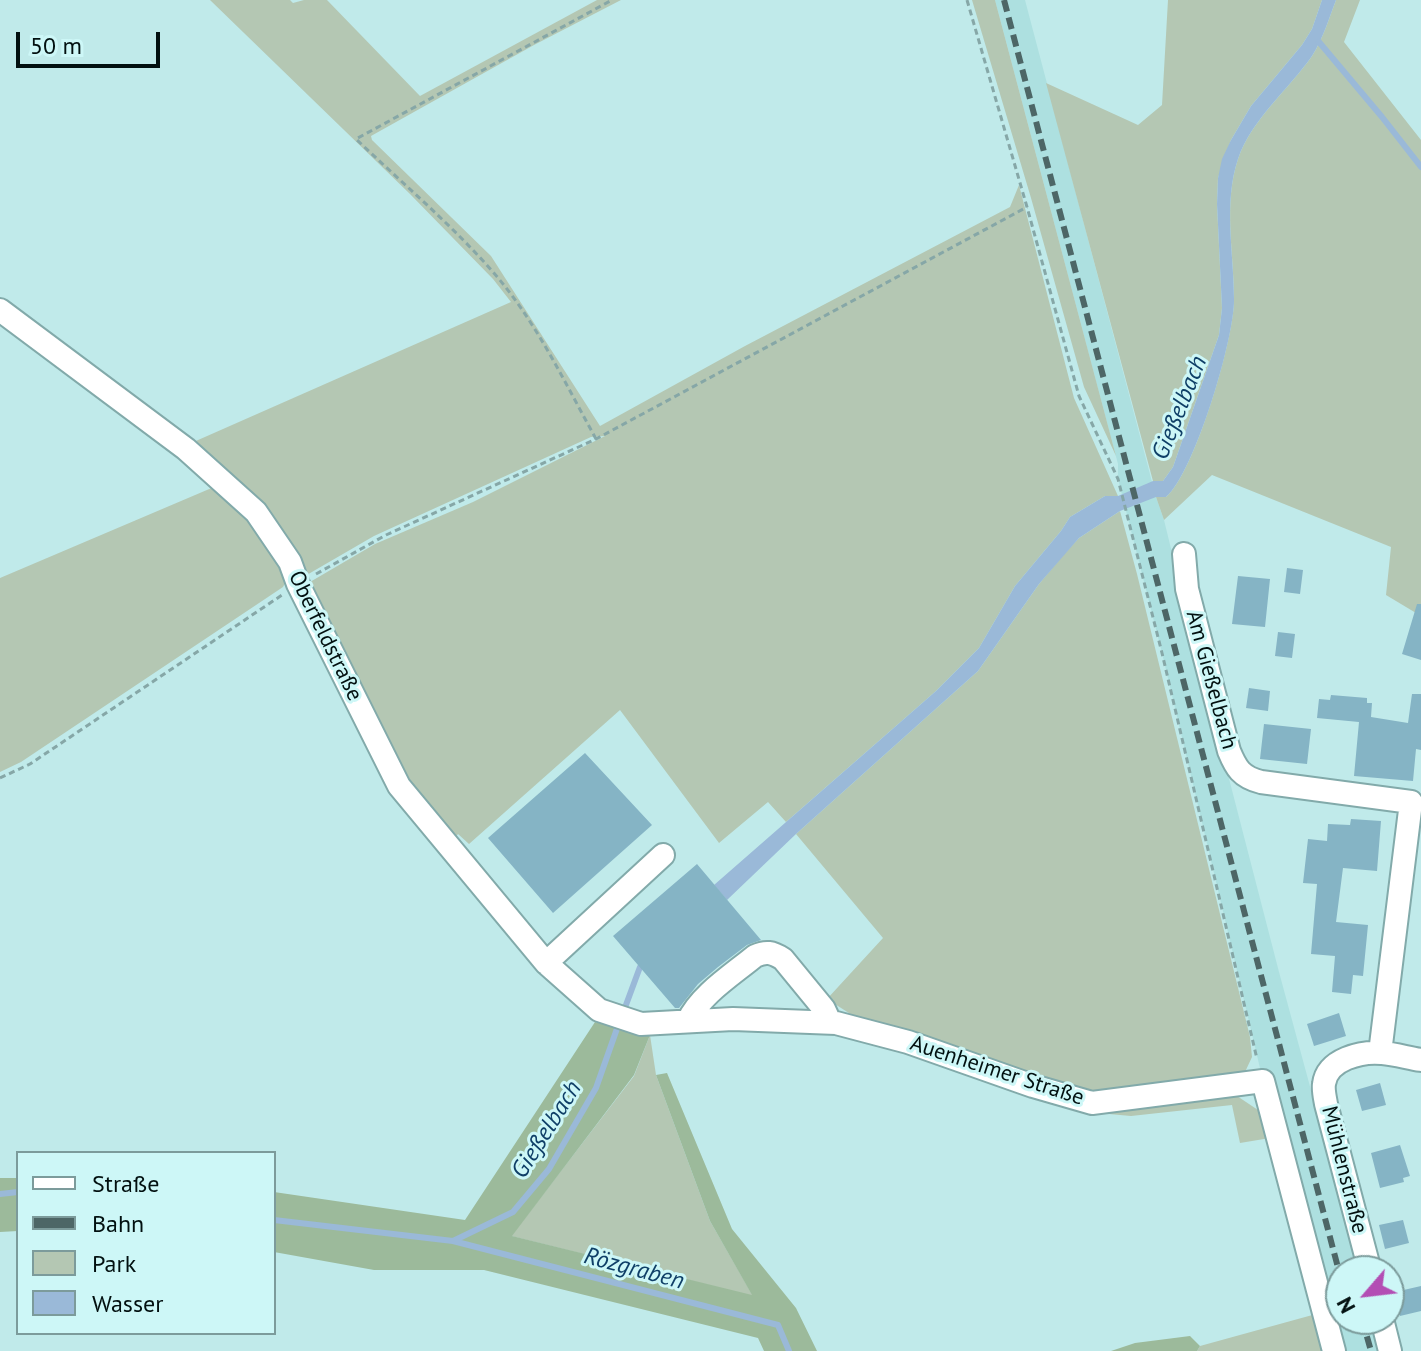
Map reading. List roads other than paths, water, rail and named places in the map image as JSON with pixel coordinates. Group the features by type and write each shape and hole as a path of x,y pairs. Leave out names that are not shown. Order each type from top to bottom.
{"street":[{"name":"Oberfeldstraße","path":"0,310 186,449 256,512 290,562 298,584 399,786 546,963 599,1010"},
{"name":"Am Gießelbach","path":"1184,554 1187,589 1235,768 1244,776 1261,782 1416,803 1380,1053"},
{"path":"546,963 663,855"},
{"path":"688,1021 703,999 764,952 774,953 783,959 824,1009 830,1022"},
{"name":"Auenheimer Straße","path":"599,1010 641,1024 733,1019 830,1022 908,1042 1033,1086 1092,1103 1263,1081 1334,1351"},
{"name":"Mühlenstraße","path":"1366,1255 1326,1104 1324,1084 1329,1071 1341,1060 1380,1053 1421,1060"}],"water":[{"path":"1322,0 1336,0 1323,36 1303,68 1252,131 1238,159 1230,211 1233,317 1211,404 1189,462 1177,483 1166,497 1156,497 1120,511 1079,538 1039,584 978,671 727,900 714,885 936,691 979,648 1015,586 1070,517 1105,496 1118,496 1153,481 1163,481 1173,467 1219,335 1222,308 1217,204 1222,159 1251,106 1302,45 1312,29"}],"waterway":[{"name":"Rözgraben","path":"1319,42 1421,167"},
{"name":"Gießelbach","path":"623,1013 640,967"},
{"name":"Gießelbach","path":"276,1220 453,1241 513,1212 549,1169 596,1088 619,1023"},
{"name":"Gießelbach","path":"0,1194 16,1192"},
{"name":"Rözgraben","path":"453,1241 778,1325 789,1351"}],"railway":[{"path":"1004,0 1335,1255"},
{"path":"1366,1335 1371,1351"}]}
